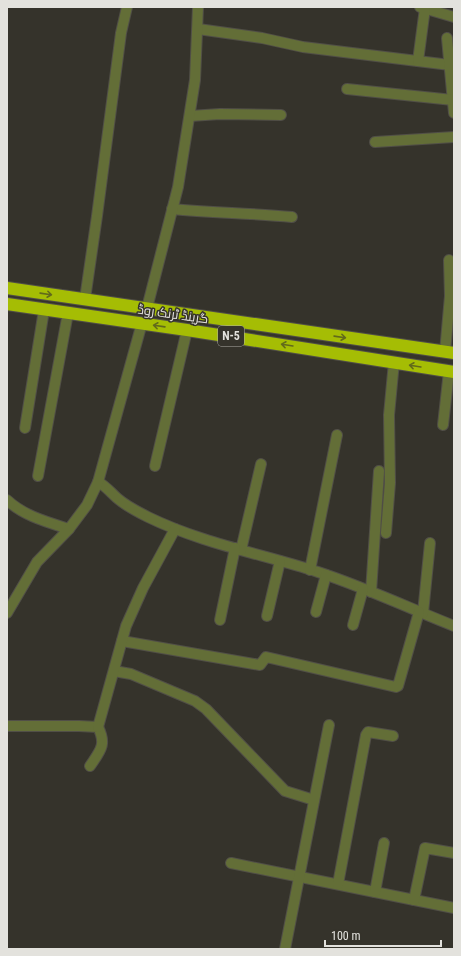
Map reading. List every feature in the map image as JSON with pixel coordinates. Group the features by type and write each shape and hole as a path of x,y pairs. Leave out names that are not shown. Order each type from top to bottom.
{"highway":[{"name":"گرینڈ ٹرنک روڈ","path":"7,288 450,353"},
{"name":"گرینڈ ٹرنک روڈ","path":"7,304 452,371"}],"street":[{"path":"85,299 121,33 127,7"},
{"path":"147,308 178,187 195,80 198,7"},
{"path":"418,61 423,8 454,17"},
{"path":"198,29 262,38 303,47 450,65"},
{"path":"447,38 454,113"},
{"path":"347,89 453,100"},
{"path":"190,116 220,114 281,115"},
{"path":"375,142 454,137"},
{"path":"172,209 212,213 258,214 292,217"},
{"path":"449,260 450,353"},
{"path":"25,428 44,310"},
{"path":"38,476 68,313"},
{"path":"7,613 37,562 69,529 87,505 98,482 142,324"},
{"path":"155,466 187,330"},
{"path":"386,533 390,483 389,421 394,362"},
{"path":"443,425 452,371"},
{"path":"310,570 337,435"},
{"path":"220,620 261,464"},
{"path":"353,625 367,591 379,471"},
{"path":"98,482 107,487 118,498 147,516 175,529 326,575 454,626"},
{"path":"310,570 324,496"},
{"path":"7,500 15,508 37,518 69,529"},
{"path":"90,766 102,748 101,734 98,727 126,626 143,588 175,529"},
{"path":"122,641 260,665 266,657 396,687 398,686 421,613 430,543"},
{"path":"267,616 280,561"},
{"path":"316,612 326,575"},
{"path":"114,671 131,674 195,700 285,791 314,800"},
{"path":"285,949 328,724"},
{"path":"7,726 98,727"},
{"path":"338,884 366,735 368,732 393,736"},
{"path":"375,892 384,843"},
{"path":"414,900 425,848 454,853"},
{"path":"231,863 454,908"}]}
